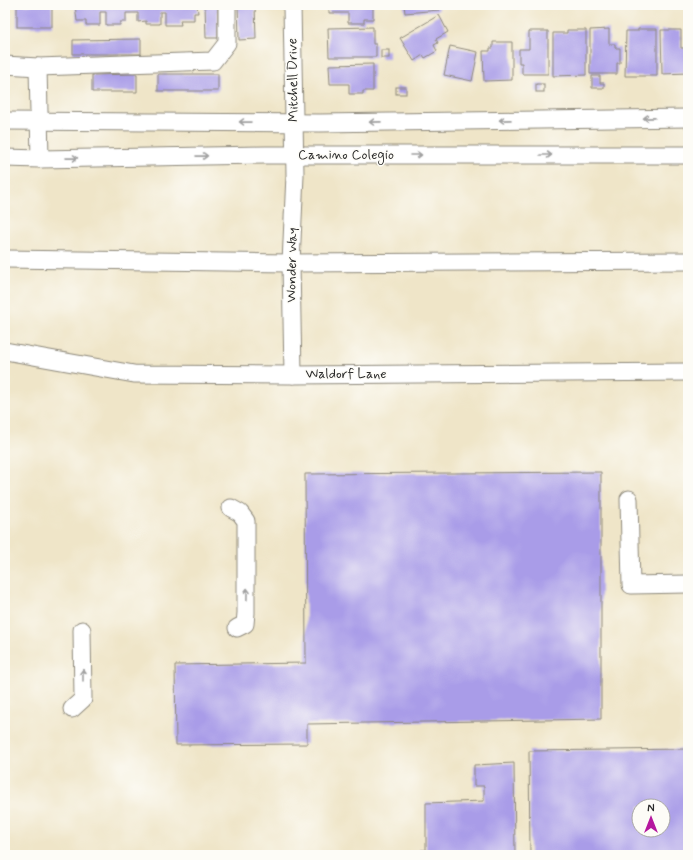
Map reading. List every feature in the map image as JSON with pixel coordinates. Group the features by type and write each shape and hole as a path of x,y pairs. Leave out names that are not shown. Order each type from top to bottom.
{"street":[{"path":"5,65 38,67 213,61 228,43 227,5"},
{"name":"Mitchell Drive","path":"292,5 294,155"},
{"path":"38,67 40,159"},
{"path":"5,121 39,120 293,123 688,118"},
{"name":"Camino Colegio","path":"5,158 40,159 294,155 688,155"},
{"name":"Wonder Way","path":"293,375 291,263 294,155"},
{"path":"5,259 291,263 688,261"},
{"name":"Waldorf Lane","path":"5,351 134,374 293,375 688,372"},
{"path":"629,499 631,585 688,584"},
{"path":"231,508 240,513 246,521 246,613 245,624 237,628"},
{"path":"72,709 83,699 82,630"}],"building":[{"path":"17,5 52,5 52,27 17,27"},
{"path":"75,5 197,5 198,13 194,13 194,20 180,20 181,25 165,25 165,12 160,12 160,24 146,24 146,21 138,22 138,13 126,13 126,22 120,22 120,25 106,25 106,12 100,12 100,25 86,25 86,21 77,21"},
{"path":"205,5 218,5 218,38 206,38"},
{"path":"238,5 255,5 256,39 239,40"},
{"path":"329,5 373,5 373,19 364,19 364,23 348,23 348,13 329,13"},
{"path":"404,5 438,5 439,10 405,13"},
{"path":"439,15 448,32 436,39 438,43 434,45 437,51 425,58 423,55 414,61 400,38"},
{"path":"373,27 373,44 376,44 376,57 329,57 328,28"},
{"path":"609,29 609,44 615,44 615,48 620,48 620,63 617,63 617,74 590,74 590,30"},
{"path":"638,29 657,29 657,76 625,76 626,31 638,31"},
{"path":"567,30 586,30 586,75 553,76 553,33 567,33"},
{"path":"661,30 681,30 681,48 688,48 688,73 662,74"},
{"path":"529,31 548,31 548,74 522,74 522,63 519,63 519,49 529,49"},
{"path":"141,39 141,54 73,54 73,40"},
{"path":"493,42 512,42 512,80 484,81 483,51 490,51 490,48 493,48"},
{"path":"450,46 478,52 472,81 444,75"},
{"path":"381,50 389,50 389,58 381,58"},
{"path":"373,64 373,91 363,91 363,94 349,94 349,84 330,84 329,65"},
{"path":"137,74 137,92 92,92 92,75"},
{"path":"158,74 218,74 218,91 158,91"},
{"path":"592,76 600,76 600,83 604,83 604,88 592,88"},
{"path":"536,84 544,84 544,92 536,92"},
{"path":"396,87 406,87 406,94 396,94"},
{"path":"601,472 601,719 307,724 307,744 176,745 175,665 306,663 305,474"},
{"path":"688,749 688,855 530,855 529,751"},
{"path":"514,763 515,855 421,855 421,850 426,850 426,803 484,801 484,786 474,786 474,765"}]}
